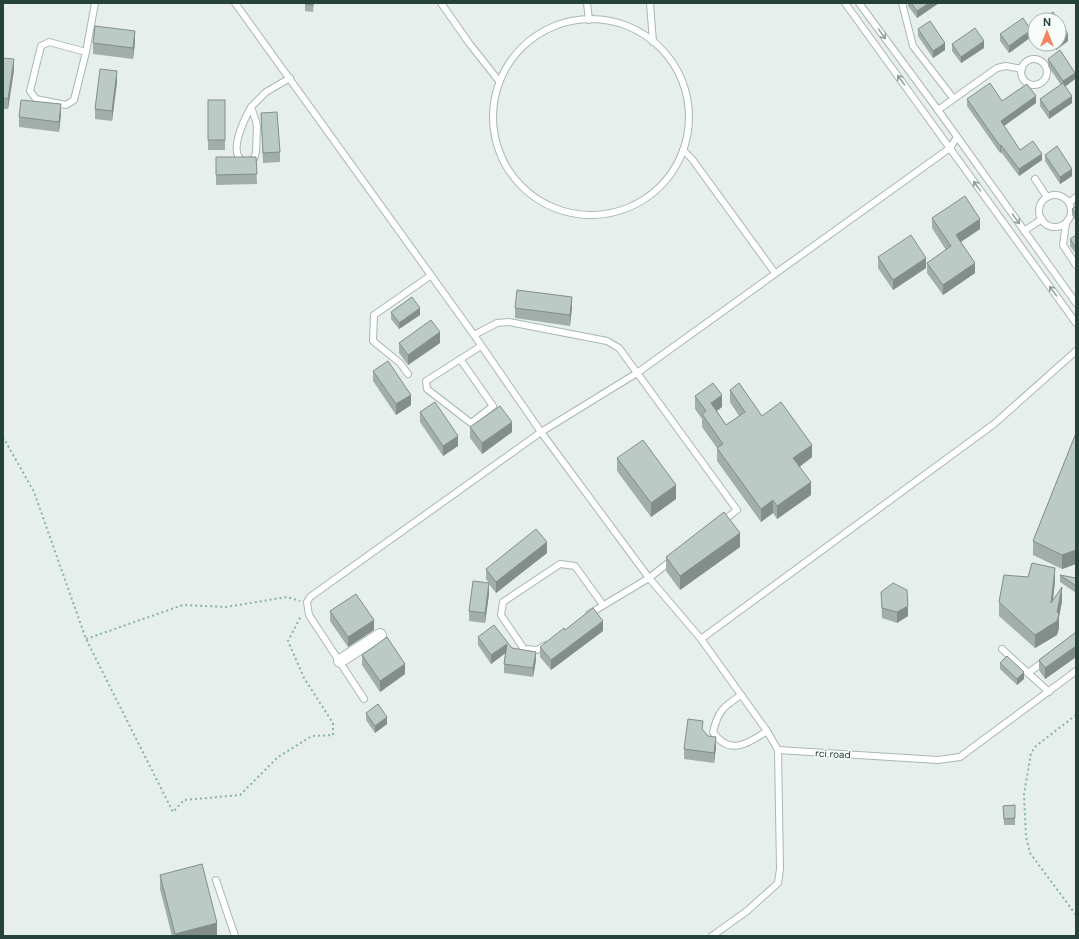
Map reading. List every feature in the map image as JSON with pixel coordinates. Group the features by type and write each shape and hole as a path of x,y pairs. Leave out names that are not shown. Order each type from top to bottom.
{"street":[{"path":"340,661 380,635"}],"lane":[{"path":"86,52 48,42 41,46 30,91 36,99 66,105 74,100 86,52 95,3"},
{"path":"235,3 430,276 474,335 541,432 649,578 701,639 767,731 778,750 780,869 778,883 747,911 712,936"},
{"path":"441,3 499,81"},
{"path":"587,3 589,20"},
{"path":"650,3 653,42"},
{"path":"845,3 1076,323"},
{"path":"859,3 1076,302"},
{"path":"902,3 913,46 952,98"},
{"path":"589,20 616,23 641,34 653,42 672,63 682,83 687,99 689,116 683,150 675,167 663,183 649,196 632,206 614,212 594,215 575,214 556,209 539,200 523,188 510,174 501,157 495,139 492,119 494,100 499,81 514,57 535,37 560,24 589,20"},
{"path":"1034,59 1042,61 1048,73 1041,83 1032,84 1028,83 1023,77 1022,69 1026,62 1034,59"},
{"path":"938,110 952,98 997,68 1006,66 1022,69"},
{"path":"251,107 256,121 256,152 254,159 246,162 241,160 238,156 237,148 240,130 251,107 266,92 290,78"},
{"path":"364,699 309,615 307,602 310,597 541,432 637,373 950,148 957,137"},
{"path":"683,150 692,159 775,273"},
{"path":"1035,179 1048,197"},
{"path":"1055,195 1060,196 1069,202 1071,213 1070,218 1066,223 1057,227 1047,225 1042,219 1039,212 1040,208 1042,203 1048,197 1055,195"},
{"path":"1069,202 1076,197"},
{"path":"1024,231 1042,219"},
{"path":"1066,223 1063,245 1076,265"},
{"path":"408,374 400,363 373,340 374,315 430,276"},
{"path":"474,335 497,323 509,322 607,340 619,348 737,510 718,524"},
{"path":"460,359 493,406 471,423 427,389 426,381 460,359 481,346"},
{"path":"701,639 994,424 1076,350"},
{"path":"585,617 649,578 680,554"},
{"path":"549,642 537,650 524,649 501,615 503,602 560,564 574,566 603,605"},
{"path":"1002,649 1049,692"},
{"path":"1028,673 1052,655"},
{"name":"rci road","path":"778,750 938,760 960,757 1076,671"},
{"path":"740,695 725,706 716,720 713,732 719,742 733,746 750,743 767,731"},
{"path":"216,880 235,936"}],"path":[{"path":"3,437 34,492 86,639 173,812 184,800 240,795 278,757 312,736 333,735 333,722 304,678 288,641 307,602 287,598 226,607 183,605 86,639"},
{"path":"1076,715 1036,746 1031,753 1024,794 1026,836 1030,852 1076,915"}],"building":[{"path":"305,3 314,3 313,5"},
{"path":"911,3 929,3 917,11"},
{"path":"1023,18 1027,24 1027,33 1009,46 1000,34"},
{"path":"930,21 945,43 933,51 918,29"},
{"path":"95,26 135,31 133,48 93,43"},
{"path":"975,28 984,41 961,57 952,44"},
{"path":"1057,52 1061,52 1075,73 1063,81 1048,59"},
{"path":"3,58 14,59 8,99 3,98"},
{"path":"100,69 117,71 112,111 95,109"},
{"path":"990,83 1002,101 1027,84 1036,96 1001,121 1020,150 1033,141 1042,154 1019,169 1001,145 1000,146 967,99"},
{"path":"1063,83 1072,96 1049,112 1040,99"},
{"path":"21,100 61,104 59,122 19,117"},
{"path":"208,100 225,100 225,140 208,140"},
{"path":"277,112 280,152 263,153 261,113"},
{"path":"1057,146 1072,169 1060,177 1045,155"},
{"path":"216,157 256,157 257,174 216,175"},
{"path":"965,196 980,219 956,235 975,263 943,285 927,263 951,246 932,218"},
{"path":"1076,206 1076,214 1072,209"},
{"path":"911,235 926,258 893,280 878,257"},
{"path":"1076,235 1076,248 1070,239"},
{"path":"517,290 572,297 570,315 515,308"},
{"path":"412,297 420,308 399,323 391,312"},
{"path":"431,320 440,332 408,355 399,343"},
{"path":"388,361 411,395 396,404 373,371"},
{"path":"713,383 722,395 711,403 726,425 745,412 730,390 739,383 762,416 781,402 812,445 793,458 811,482 777,506 773,500 761,509 717,448 723,444 702,414 706,411 695,396"},
{"path":"435,402 458,436 443,446 420,412"},
{"path":"500,406 512,422 482,443 470,427"},
{"path":"1076,433 1076,550 1062,555 1033,541"},
{"path":"643,440 676,485 651,503 617,458"},
{"path":"724,512 740,533 680,576 666,557"},
{"path":"536,529 547,542 496,582 486,569"},
{"path":"1032,563 1055,568 1051,603 1062,587 1057,612 1059,614 1057,621 1035,635 999,602 1004,575 1028,577"},
{"path":"1060,575 1076,578 1076,586"},
{"path":"473,581 489,583 485,613 469,611"},
{"path":"893,583 907,590 908,606 897,612 882,608 881,592"},
{"path":"356,594 374,620 348,637 330,611"},
{"path":"593,608 603,621 551,660 540,647"},
{"path":"494,625 512,648 536,652 533,668 504,664 507,644 491,655 478,637"},
{"path":"1076,632 1076,646 1045,668 1039,660"},
{"path":"387,637 405,664 380,681 362,655"},
{"path":"1007,656 1024,672 1017,679 1000,663"},
{"path":"378,704 387,717 375,726 366,713"},
{"path":"688,719 703,721 702,729 708,736 716,737 714,753 684,749"},
{"path":"1015,805 1015,818 1004,819 1003,806"},
{"path":"202,864 217,923 175,934 160,875"}]}
